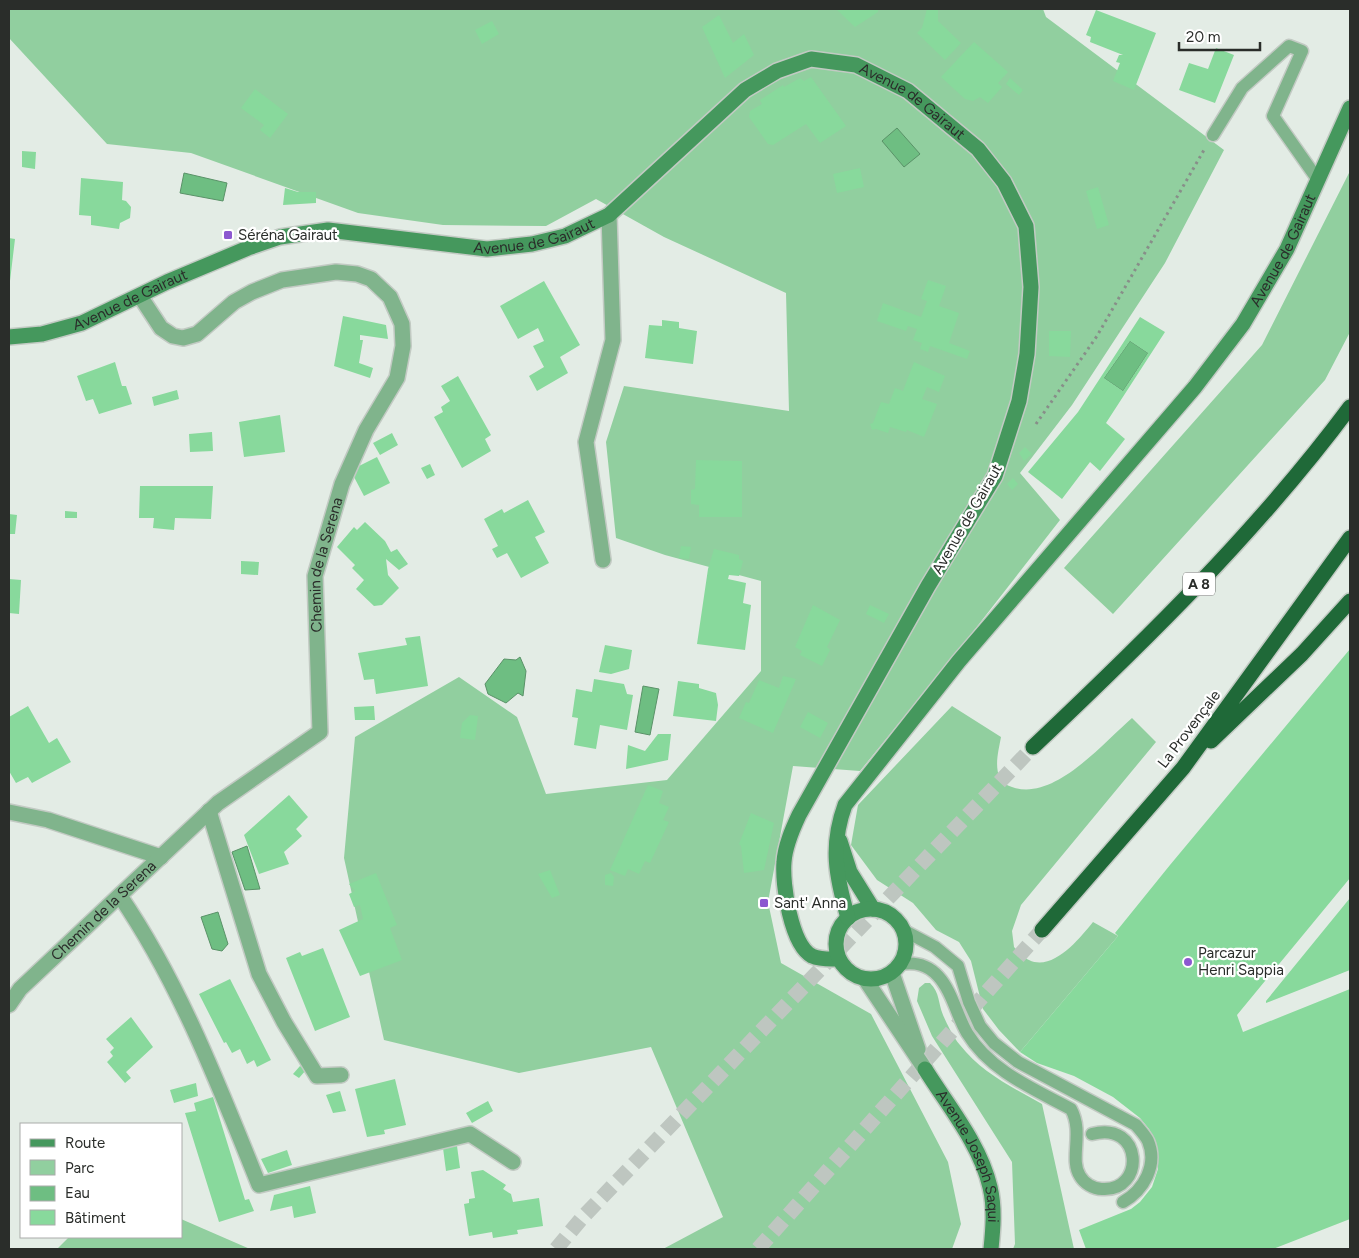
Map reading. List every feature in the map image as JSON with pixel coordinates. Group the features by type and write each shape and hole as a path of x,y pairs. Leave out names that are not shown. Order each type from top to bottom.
{"highway":[{"name":"A 8","path":"1033,748 1130,655 1222,561 1284,492 1350,407"},
{"name":"La Provençale","path":"1042,930 1182,768 1350,538"},
{"path":"1182,768 1302,654 1350,601"}],"street":[{"name":"Avenue de Gairaut","path":"9,337 42,334 82,323 248,248 280,237 328,230 487,249 532,244 565,236 609,215 745,90 777,71 811,59 856,65 908,91 978,149 1004,182 1026,226 1031,288 1027,354 1019,401 995,476 923,594 799,814 790,837 784,861 786,906 796,930 810,955 822,959 839,959"},
{"name":"Avenue de Gairaut","path":"848,918 836,876 835,845 838,823 845,805 922,706 1195,387 1243,324 1287,249 1350,108"},
{"path":"603,560 586,442 613,340 609,215"},
{"name":"Chemin de la Serena","path":"9,1005 20,989 218,803 320,732 315,576 342,484 366,430 397,378 402,354 402,324 390,297 371,279 356,274 336,272 282,280 252,292 234,302 198,334 183,338 173,336 161,328 140,296"},
{"path":"209,811 258,974 284,1022 317,1076 341,1075"},
{"path":"9,812 48,820 161,856"},
{"path":"838,823 841,845 850,872 873,909"},
{"path":"120,896 153,948 216,1079 259,1185 470,1134 513,1162"},
{"path":"873,909 891,915 903,930 906,947 896,968 884,977 865,979 854,975 845,968 839,959 836,948 836,936 840,926 848,918 864,910 873,909"},
{"name":"Avenue Joseph Saqui","path":"896,968 925,1069"},
{"name":"Avenue Joseph Saqui","path":"865,979 976,1149 990,1187 994,1221 991,1249"}],"lane":[{"path":"1212,135 1242,88 1289,46 1302,50 1273,116 1318,180"},
{"path":"903,930 935,947 958,966 969,1002 980,1026 994,1043 1018,1062 1136,1125 1148,1141 1151,1159 1148,1176 1140,1188 1123,1202"},
{"path":"896,968 915,962 938,975 957,1015 981,1051 1006,1074 1070,1109 1076,1118 1078,1147 1076,1165 1078,1174 1084,1181 1100,1189 1117,1187 1126,1181 1134,1162 1129,1143 1112,1132 1102,1131 1092,1134"}],"path":[{"path":"1034,426 1041,419 1097,336 1212,135"}],"green space":[{"path":"9,9 1043,9 1046,17 1224,150 1165,263 1072,405 1020,473 1060,520 965,642 860,771 793,766 768,902 781,963 871,1014 948,1162 961,1224 952,1249 663,1249 723,1217 651,1047 519,1073 384,1040 344,858 355,737 459,677 517,717 546,794 667,780 761,671 761,581 665,555 616,538 606,442 624,386 789,411 786,293 664,237 596,199 546,226 443,225 358,213 191,153 107,144 9,38"},
{"path":"1350,171 1350,332 1325,380 1113,614 1064,568 1262,345"},
{"path":"952,706 1001,737 997,758 998,773 1005,784 1012,787 1028,789 1044,786 1061,778 1077,768 1132,718 1156,742 1021,905 1012,931 1014,947 1029,960 1047,961 1065,952 1093,922 1118,936 1020,1052 999,1030 983,1009 971,961 959,942 936,930 913,903 877,880 851,845 858,805"},
{"path":"925,983 930,983 936,991 941,1011 948,1026 957,1042 968,1055 998,1079 1042,1104 1074,1249 1013,1249 1015,1244 1012,1162 932,1036 917,1001 919,988"},
{"path":"182,1219 250,1249 57,1249 68,1238 182,1238"}],"water":[{"path":"897,128 920,154 904,167 882,141"},
{"path":"184,173 227,183 223,201 180,193"},
{"path":"1130,341 1148,353 1123,391 1104,378"},
{"path":"520,657 526,671 523,696 518,693 506,703 488,694 485,684 504,659 516,660"},
{"path":"643,686 659,689 650,735 635,732"},
{"path":"247,846 260,889 245,890 232,852"},
{"path":"218,912 228,944 222,951 212,949 201,917"}],"building":[{"path":"836,9 878,9 878,12 855,27"},
{"path":"927,9 938,9 938,21 961,43 945,60 917,33 922,28"},
{"path":"1096,10 1156,33 1134,90 1113,81 1120,63 1116,62 1119,55 1123,55 1090,42 1091,37 1086,35"},
{"path":"719,15 733,43 744,34 754,55 725,78 702,27"},
{"path":"492,21 499,34 482,44 475,30"},
{"path":"974,42 1008,72 998,83 1002,87 988,103 980,97 973,101 965,99 941,77"},
{"path":"1216,48 1234,55 1215,103 1179,90 1189,63 1208,69"},
{"path":"811,77 846,126 820,143 806,124 773,145 768,144 749,117 750,111 762,104 760,100 783,85 784,87 800,78 804,81"},
{"path":"1010,78 1023,90 1019,95 1006,84"},
{"path":"255,89 288,114 270,138 260,130 264,125 241,108"},
{"path":"22,151 36,152 35,169 22,167"},
{"path":"860,168 864,187 837,193 833,174"},
{"path":"81,178 123,182 122,200 126,201 131,207 130,218 120,223 119,229 91,225 91,216 79,215"},
{"path":"1098,187 1109,225 1097,229 1086,191"},
{"path":"285,188 298,192 316,192 316,203 283,205"},
{"path":"9,238 15,239 10,281 9,281"},
{"path":"928,280 946,286 939,306 959,313 949,343 970,351 967,359 930,346 928,352 920,349 922,343 913,340 917,329 908,326 906,331 877,321 883,303 921,317 927,301 921,299"},
{"path":"544,281 580,345 560,357 568,373 537,391 529,376 544,367 533,346 544,341 538,328 518,339 500,306"},
{"path":"343,316 386,325 388,339 360,335 360,340 363,340 359,363 373,368 370,378 334,366"},
{"path":"1140,317 1165,332 1106,423 1125,439 1100,471 1090,462 1062,499 1028,472 1078,412","holes":["1130,341 1148,353 1123,391 1104,378"]},
{"path":"662,320 679,322 679,328 697,331 693,364 645,358 649,325 662,326"},
{"path":"1049,331 1071,331 1070,357 1049,356"},
{"path":"115,362 122,386 126,386 132,404 99,414 93,399 86,401 77,376"},
{"path":"914,362 945,376 939,392 927,387 922,399 937,404 924,437 907,430 906,432 890,427 888,433 876,429 872,430 870,424 873,423 881,402 889,404 895,388 903,391"},
{"path":"458,376 491,435 485,439 491,451 462,468 434,417 443,412 441,407 450,401 441,386"},
{"path":"177,390 179,399 154,406 152,397"},
{"path":"280,415 285,452 244,457 239,422"},
{"path":"212,432 213,451 190,452 189,434"},
{"path":"392,433 398,445 380,455 373,443"},
{"path":"1025,447 1032,454 1024,461 1019,453"},
{"path":"377,457 390,483 364,496 354,477 359,466"},
{"path":"696,460 742,461 742,517 699,517 699,505 691,504 691,490 695,489"},
{"path":"430,464 435,475 427,479 421,468"},
{"path":"1013,478 1018,484 1012,490 1007,484"},
{"path":"140,486 213,486 211,519 175,518 174,530 153,528 154,518 139,518"},
{"path":"528,500 545,532 535,537 549,563 521,578 507,553 497,558 492,549 498,546 484,519 502,509 504,513"},
{"path":"65,511 77,512 77,518 65,518"},
{"path":"9,514 17,515 15,534 9,534"},
{"path":"365,522 385,541 391,552 397,549 408,564 399,570 386,559 388,575 399,588 382,605 374,606 356,589 364,580 352,568 355,565 337,547 354,527 357,530"},
{"path":"681,546 691,547 689,559 679,558"},
{"path":"714,549 739,555 739,559 743,561 739,576 729,575 728,579 746,583 743,603 751,605 745,650 697,644 708,569"},
{"path":"241,561 259,562 258,575 241,574"},
{"path":"9,579 21,580 19,614 9,613"},
{"path":"813,605 840,620 827,647 830,650 822,666 800,655 802,651 795,647"},
{"path":"870,605 889,614 884,623 866,614"},
{"path":"420,636 428,686 376,694 374,679 364,680 358,653 407,645 405,638"},
{"path":"605,645 632,650 629,669 611,674 599,672"},
{"name":"Parcazur Henri Sappia","path":"1350,649 1350,878 1237,1015 1243,1032 1350,989 1350,1219 1273,1249 1086,1249 1079,1230 1131,1209 1140,1202 1152,1187 1158,1169 1156,1142 1140,1118 1113,1097 1074,1076 1037,1063 1020,1052 1118,936 1115,933 1170,865"},
{"path":"783,676 796,679 773,733 739,718 746,702 749,703 759,680 779,688"},
{"path":"594,679 624,684 627,694 633,695 627,730 600,725 596,749 574,745 578,718 572,717 576,689 592,692"},
{"path":"678,681 699,684 699,688 716,693 718,705 716,721 673,716"},
{"path":"28,706 49,743 57,738 71,762 32,783 28,777 16,783 9,771 9,717"},
{"path":"374,706 375,720 355,720 354,707"},
{"path":"808,712 828,723 820,738 800,727"},
{"path":"470,715 478,716 475,740 460,738 462,723"},
{"path":"658,734 671,734 668,760 626,769 628,745 645,751"},
{"path":"648,785 663,791 659,803 669,807 663,820 669,822 650,863 645,861 639,874 628,869 625,876 610,870"},
{"path":"289,795 308,817 296,829 302,836 284,852 289,864 259,874 244,835"},
{"path":"751,813 774,823 764,870 744,873 741,846 739,844"},
{"path":"550,870 560,895 552,898 538,874"},
{"path":"376,873 397,925 390,928 402,960 360,976 339,930 363,919 360,905 354,907 349,894 355,891 349,884"},
{"path":"611,873 614,877 613,886 605,885 605,875"},
{"path":"1350,898 1350,970 1266,1003 1266,1001"},
{"path":"323,948 350,1017 315,1031 286,958 300,952 302,956"},
{"path":"230,979 271,1060 257,1067 254,1060 247,1064 240,1049 232,1053 226,1042 224,1043 199,994"},
{"path":"131,1017 153,1047 126,1072 131,1078 125,1083 107,1062 113,1056 110,1052 114,1048 106,1039"},
{"path":"300,1066 306,1070 299,1078 293,1074"},
{"path":"395,1079 406,1125 384,1130 385,1134 367,1137 355,1089"},
{"path":"196,1083 198,1096 174,1103 170,1090"},
{"path":"340,1091 346,1111 333,1113 326,1095"},
{"path":"213,1097 245,1200 249,1199 254,1211 219,1222 185,1113 196,1111 194,1103"},
{"path":"488,1101 493,1111 472,1123 466,1113"},
{"path":"457,1146 460,1168 446,1171 443,1148"},
{"path":"287,1150 292,1165 268,1173 261,1159"},
{"path":"483,1170 506,1185 503,1189 511,1194 513,1202 539,1198 543,1226 517,1230 518,1234 493,1238 492,1232 469,1236 464,1204 469,1203 469,1199 475,1198 471,1172"},
{"path":"310,1186 316,1213 294,1218 292,1206 270,1211 274,1195"}],"tunnel":[{"path":"556,1249 582,1218 1033,747"},
{"path":"758,1249 1042,930"}],"place":[{"name":"Séréna Gairaut","path":"228,235"},
{"name":"Sant' Anna","path":"764,903"},
{"name":"Parcazur Henri Sappia","path":"1188,962"}]}
